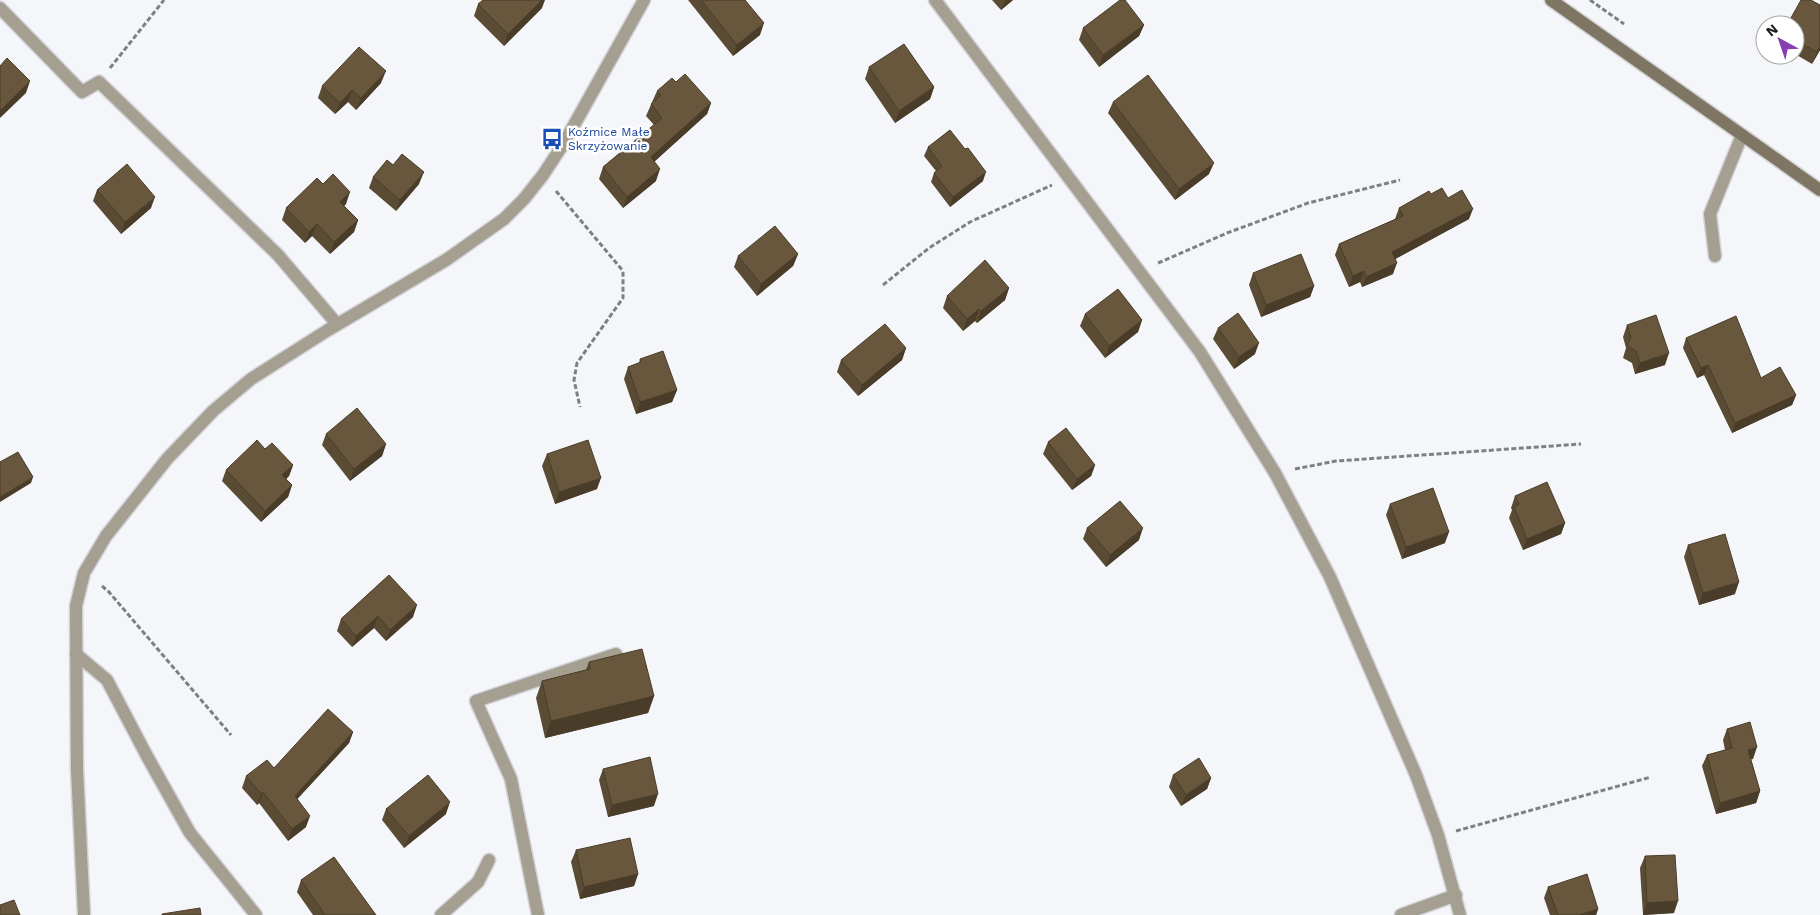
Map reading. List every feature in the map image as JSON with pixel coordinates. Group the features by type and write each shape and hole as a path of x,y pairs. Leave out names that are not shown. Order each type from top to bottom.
{"main road":[{"path":"1551,0 1820,190"}],"street":[{"path":"84,915 77,787 76,654 78,594 84,573 106,536 167,459 213,411 250,379 337,324 413,281 475,241 504,219 543,175 644,0"},
{"path":"935,0 1200,352 1275,473 1330,577 1416,774 1438,835 1460,915"},
{"path":"0,8 82,92 99,82 278,255 337,324"},
{"path":"1715,256 1710,214 1742,135"},
{"path":"76,654 107,680 190,833 256,915"},
{"path":"538,915 511,779 476,701 616,654"},
{"path":"441,915 478,882 489,860"},
{"path":"1401,915 1456,895"}],"path":[{"path":"99,82 164,0"},
{"path":"543,175 623,271 623,298 577,362 574,380 580,407"},
{"path":"883,285 929,248 970,222 1068,178"},
{"path":"1139,271 1227,233 1308,203 1400,180"},
{"path":"1275,473 1336,460 1581,444"},
{"path":"84,573 109,592 231,735"},
{"path":"1438,835 1651,777"}],"building":[{"path":"483,0 542,0 508,34 478,4"},
{"path":"701,0 745,0 764,23 737,45"},
{"path":"1120,0 1125,0 1144,25 1103,55 1083,28"},
{"path":"1801,0 1811,0 1820,5 1820,46 1817,52 1805,45 1805,15 1793,15"},
{"path":"904,44 934,87 899,111 869,67"},
{"path":"359,47 386,71 361,98 352,90 340,103 322,86"},
{"path":"7,58 30,81 0,111 0,66"},
{"path":"685,74 711,103 651,157 660,169 627,197 603,167 662,118 651,104 661,95 657,91 672,78 676,82"},
{"path":"1148,75 1214,163 1179,189 1113,102"},
{"path":"950,130 965,149 968,148 986,172 953,197 934,173 942,166 928,147"},
{"path":"402,154 424,172 400,200 373,177 387,160 393,165"},
{"path":"127,164 155,197 125,222 97,190"},
{"path":"333,174 350,192 340,202 358,220 334,242 317,224 309,232 286,208 317,178 323,184"},
{"path":"1442,188 1448,198 1462,190 1473,209 1392,252 1397,263 1366,277 1364,271 1353,276 1339,244 1403,216 1399,208 1429,191 1431,194"},
{"path":"775,226 798,254 761,284 738,256"},
{"path":"1301,254 1314,286 1266,305 1253,273"},
{"path":"985,260 1009,288 981,311 979,309 967,319 947,296"},
{"path":"1118,289 1142,320 1109,346 1085,314"},
{"path":"1238,313 1259,343 1239,357 1218,328"},
{"path":"1656,315 1669,353 1640,363 1636,351 1627,346 1631,337 1627,325"},
{"path":"1736,316 1761,378 1780,367 1796,395 1735,423 1708,365 1701,368 1686,338"},
{"path":"885,324 906,348 862,385 841,360"},
{"path":"663,351 677,390 640,402 628,367 641,362 640,359"},
{"path":"357,408 386,444 354,469 326,434"},
{"path":"1066,428 1095,465 1077,479 1048,442"},
{"path":"257,440 265,449 272,443 293,465 282,475 292,485 265,511 226,470"},
{"path":"588,440 601,478 559,492 547,454"},
{"path":"18,452 33,477 0,497 0,462"},
{"path":"1547,482 1565,523 1527,539 1514,507 1519,504 1515,496"},
{"path":"1433,488 1449,532 1406,547 1390,504"},
{"path":"1120,501 1143,528 1110,555 1087,528"},
{"path":"1725,534 1739,582 1703,593 1688,545"},
{"path":"389,575 417,605 390,630 378,616 356,636 341,619"},
{"path":"642,649 654,696 551,721 542,681 590,669 589,662"},
{"path":"328,709 353,732 295,796 310,816 292,829 263,792 261,794 246,776 267,760 274,768"},
{"path":"1750,722 1757,747 1748,750 1760,791 1720,803 1707,755 1732,748 1727,729"},
{"path":"650,757 658,794 612,805 603,769"},
{"path":"1199,758 1211,778 1186,795 1173,775"},
{"path":"428,775 450,802 409,836 386,809"},
{"path":"630,838 638,874 584,887 576,850"},
{"path":"1675,855 1678,901 1647,903 1645,856"},
{"path":"334,857 376,915 325,915 301,880"},
{"path":"1587,874 1598,909 1579,915 1558,915 1548,887"},
{"path":"14,900 20,915 0,915 0,905"},
{"path":"200,908 201,915 162,915 162,914"}],"place":[{"name":"Koźmice Małe Skrzyżowanie","path":"552,139"}]}
